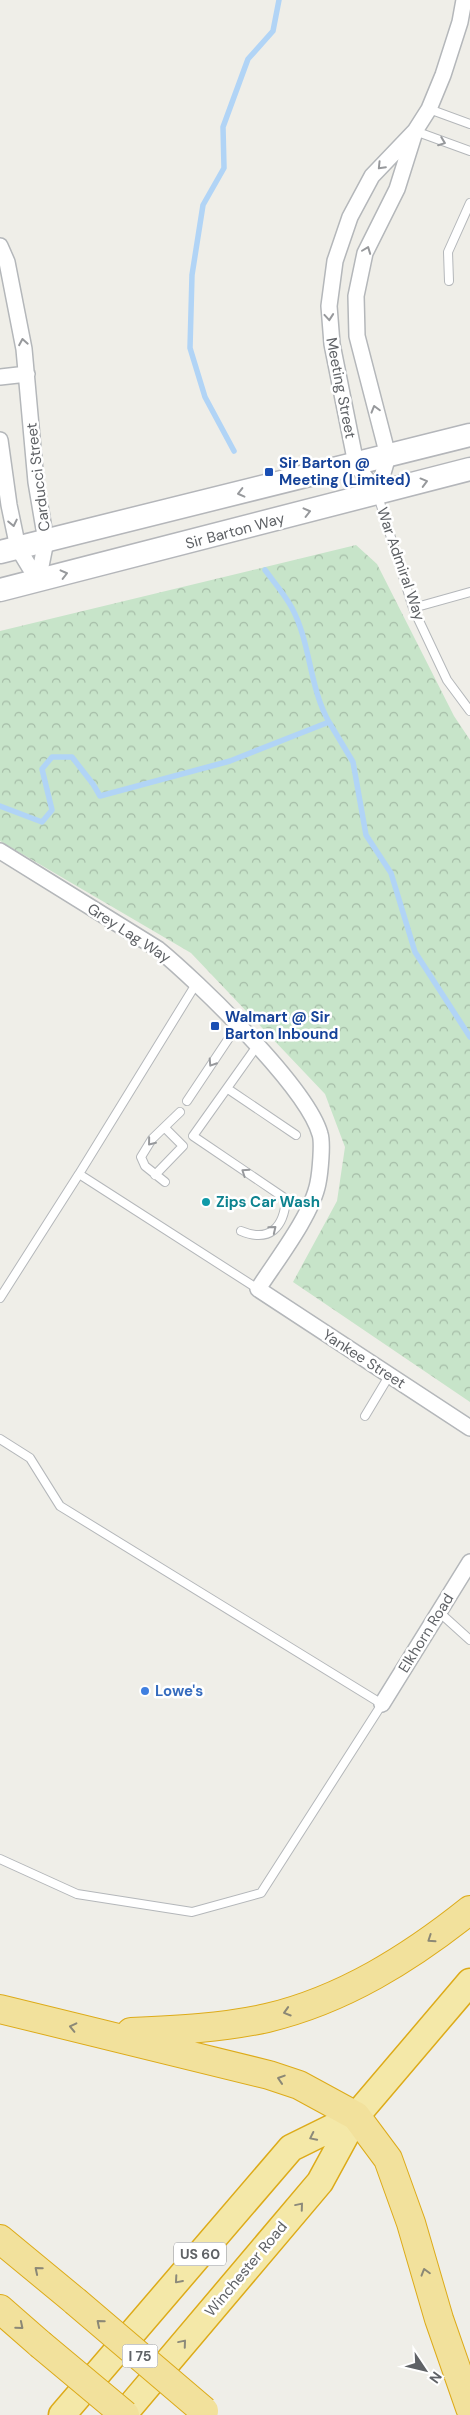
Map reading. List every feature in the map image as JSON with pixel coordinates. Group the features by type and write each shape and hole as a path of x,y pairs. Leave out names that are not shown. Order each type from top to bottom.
{"highway":[{"path":"103,2034 207,2028 268,2018 323,2001 387,1970 470,1910"},
{"name":"Winchester Road","path":"124,2415 320,2182 356,2116 470,1982"},
{"path":"0,2009 299,2085 356,2116 388,2160 411,2223 439,2319 470,2408"},
{"name":"Winchester Road","path":"62,2415 291,2148 356,2116"},
{"name":"I 75","path":"0,2239 207,2413"},
{"path":"0,2309 124,2415"}],"main road":[{"path":"9,550 470,435"},
{"name":"Sir Barton Way","path":"0,590 470,469"}],"street":[{"name":"Meeting Street","path":"377,494 356,464 332,344 328,306 336,261 350,217 372,176 415,131 428,109 443,75 460,22 464,0"},
{"name":"Meeting Street","path":"388,456 357,336 356,296 365,253 397,189 415,131"},
{"name":"Carducci Street","path":"0,246 7,262 17,308 27,374 36,482 46,541 38,581"},
{"path":"0,377 27,374"},
{"name":"Carducci Street","path":"0,440 9,505 9,550 38,581"},
{"path":"377,494 388,456"},
{"name":"Grey Lag Way","path":"0,851 158,949 196,984 257,1046 302,1098 320,1134 318,1184 306,1214 258,1289"},
{"name":"Yankee Street","path":"258,1289 470,1428"},
{"name":"Elkhorn Road","path":"382,1704 470,1562"}],"lane":[{"path":"428,109 470,124"},
{"path":"415,131 470,151"},
{"path":"449,281 448,252 470,202"},
{"name":"War Admiral Way","path":"377,494 413,608 448,680 470,711"},
{"path":"413,608 470,592"},
{"path":"0,1298 196,984"},
{"path":"187,1101 237,1026"},
{"path":"155,1175 193,1136 257,1046"},
{"path":"228,1089 296,1135"},
{"path":"165,1182 145,1166 141,1157 152,1139 180,1112"},
{"path":"165,1128 183,1146"},
{"path":"193,1136 286,1199 281,1222 275,1229 265,1235 255,1237 242,1231"},
{"path":"79,1174 258,1289"},
{"path":"365,1416 389,1376"},
{"path":"0,1440 30,1458 60,1506 382,1704 261,1893 192,1912 77,1894 0,1859"},
{"path":"439,1612 470,1640"}],"green space":[{"path":"356,545 377,564 454,716 470,740 470,1402 293,1282 337,1201 345,1147 325,1094 191,953 0,841 0,631"}],"waterway":[{"path":"234,451 205,397 190,348 192,275 203,205 224,168 223,127 248,59 273,31 279,0"},
{"path":"265,570 286,598 298,622 317,694 329,722"},
{"path":"0,806 42,822 52,810 42,769 52,757 72,757 100,796 230,761 329,722 353,762 366,835 391,873 415,952 470,1037"}],"place":[{"name":"Sir Barton @ Meeting (Limited)","path":"269,472"},
{"name":"Walmart @ Sir Barton Inbound","path":"215,1026"},
{"name":"Zips Car Wash","path":"206,1202"},
{"name":"Lowe's","path":"145,1691"}]}
